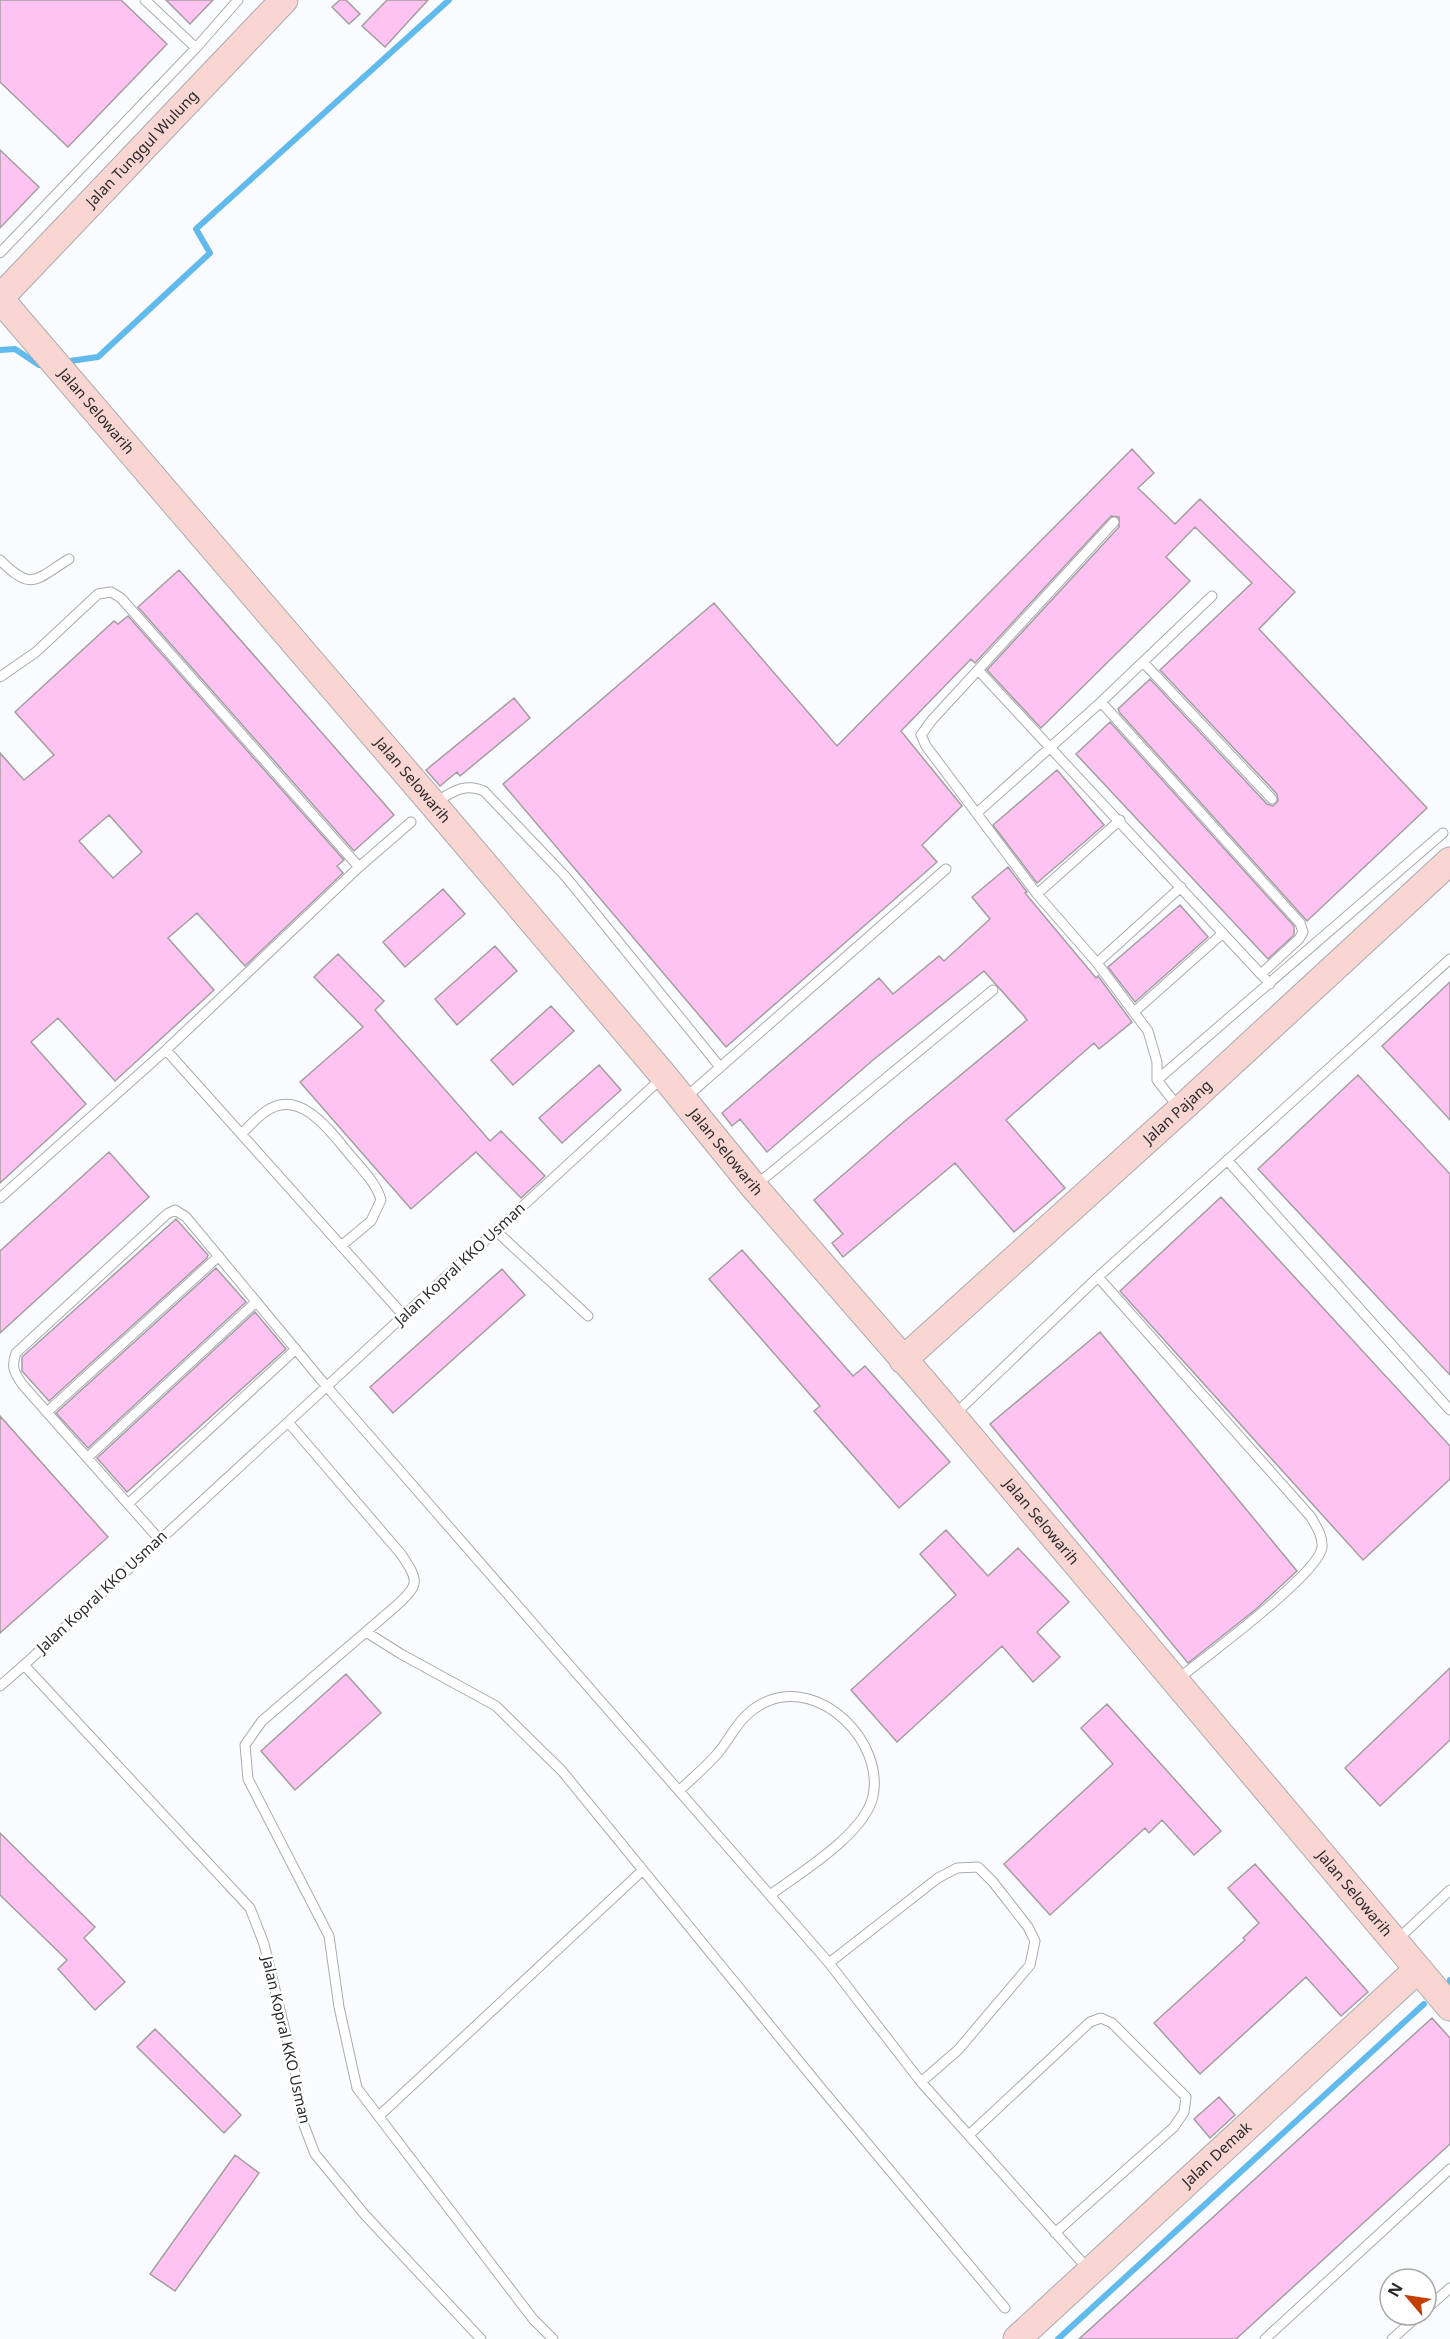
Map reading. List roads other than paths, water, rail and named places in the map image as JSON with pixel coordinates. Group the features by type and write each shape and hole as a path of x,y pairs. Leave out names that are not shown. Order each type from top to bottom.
{"main road":[{"name":"Jalan Tunggul Wulung","path":"0,298 284,0"},
{"name":"Jalan Selowarih","path":"0,298 664,1076 754,1187 953,1417 1450,2007"},
{"name":"Jalan Pajang","path":"903,1360 1180,1110 1450,861"},
{"name":"Jalan Demak","path":"1017,2339 1417,1970"}],"lane":[{"path":"145,0 196,48"},
{"path":"0,253 196,48 238,0"},
{"path":"1114,522 932,720 921,735 926,746 978,812 1037,894 1097,963 1148,1031 1157,1062 1157,1080 1180,1110"},
{"path":"0,560 27,580 34,580 69,559"},
{"path":"0,677 36,652 98,594 111,592 121,598 359,867"},
{"path":"978,812 1101,702 1212,597"},
{"path":"1143,662 1272,799"},
{"path":"978,670 1120,820 1270,984"},
{"path":"1101,702 1300,923 1303,932 1299,939 1262,973"},
{"path":"433,804 465,787 484,791 566,877 720,1067"},
{"path":"1037,894 1120,820"},
{"path":"0,1198 166,1050 359,867 411,822"},
{"path":"1157,1080 1443,833"},
{"path":"683,1100 946,869"},
{"path":"1097,963 1181,887"},
{"path":"1134,1012 1223,933"},
{"path":"953,1417 1098,1277 1450,959"},
{"path":"754,1187 993,990"},
{"path":"166,1050 404,1316"},
{"name":"Jalan Kopral KKO Usman","path":"481,2339 358,2207 315,2154 302,2120 295,2073 264,1944 250,1908 24,1665 664,1076"},
{"path":"241,1134 266,1111 276,1106 290,1105 302,1108 322,1121 366,1174 381,1200 371,1221 341,1246"},
{"path":"1227,1160 1450,1410"},
{"path":"159,1539 12,1371 16,1353 158,1222 175,1210 186,1217 327,1387 829,1963 921,2082 1090,2271"},
{"path":"496,1231 588,1316"},
{"path":"47,1412 219,1256"},
{"path":"1098,1277 1311,1517 1320,1534 1322,1546 1317,1561 1294,1585 1177,1681"},
{"path":"87,1458 256,1302"},
{"path":"128,1504 296,1349"},
{"path":"288,1422 401,1554 416,1577 412,1592 262,1721 245,1745 248,1779 329,1936 339,2007 357,2088 533,2319 553,2339"},
{"path":"366,1632 401,1654 496,1706 562,1771 1005,2308"},
{"path":"0,1686 24,1665"},
{"path":"679,1791 719,1752 732,1730 746,1714 768,1701 791,1696 811,1699 834,1711 861,1737 874,1764 873,1797 857,1827 836,1847 770,1895"},
{"path":"829,1963 938,1878 957,1868 978,1867 993,1882 1035,1941 1030,1965 958,2050 921,2082"},
{"path":"379,2116 644,1870"},
{"path":"1394,1943 1450,1890"},
{"path":"969,2135 1090,2022 1101,2018 1112,2023 1186,2097 1184,2112 1174,2127 1056,2233"},
{"path":"1265,2339 1450,2169"},
{"path":"1438,2298 1450,2288"},
{"path":"1392,2339 1406,2327"}],"waterway":[{"path":"63,362 98,357 210,253 196,229 449,0"},
{"path":"0,350 15,349 39,365 44,364"},
{"path":"1058,2339 1424,2004"}]}
